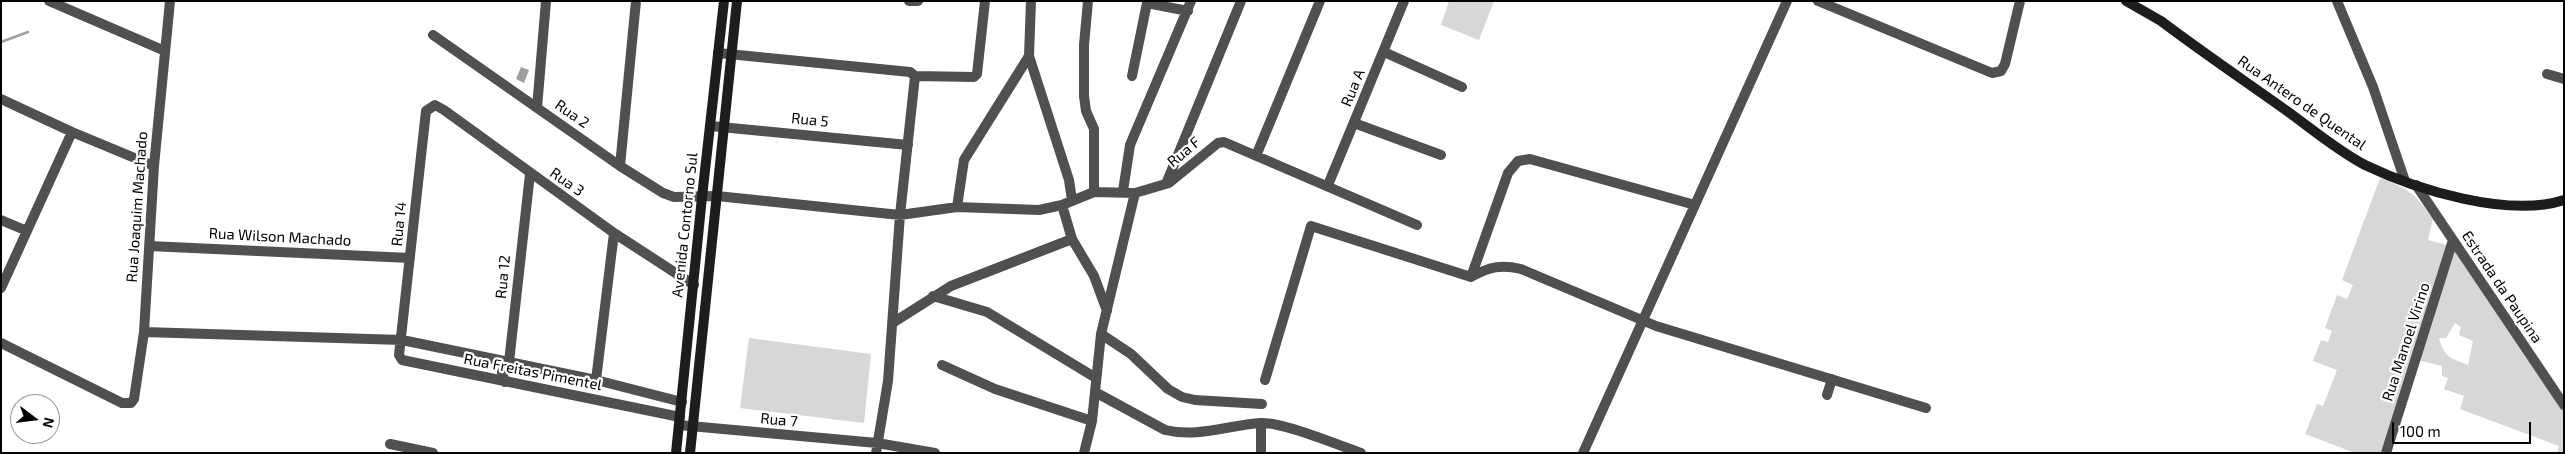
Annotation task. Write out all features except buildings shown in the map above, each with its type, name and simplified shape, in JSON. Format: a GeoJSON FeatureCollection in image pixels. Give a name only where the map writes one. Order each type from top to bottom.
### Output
{"type":"FeatureCollection","features":[{"type":"Feature","properties":{"kind":"street"},"geometry":{"type":"LineString","coordinates":[[49,1],[165,51]]}},
{"type":"Feature","properties":{"kind":"street","name":"Rua Joaquim Machado"},"geometry":{"type":"LineString","coordinates":[[1,343],[122,403],[131,404],[137,393],[144,332],[154,166],[170,1]]}},
{"type":"Feature","properties":{"kind":"street"},"geometry":{"type":"LineString","coordinates":[[537,108],[546,1]]}},
{"type":"Feature","properties":{"kind":"street"},"geometry":{"type":"LineString","coordinates":[[620,166],[636,1]]}},
{"type":"Feature","properties":{"kind":"street","name":"Avenida Contorno Sul"},"geometry":{"type":"LineString","coordinates":[[676,453],[724,1]]}},
{"type":"Feature","properties":{"kind":"street","name":"Avenida Contorno Sul"},"geometry":{"type":"LineString","coordinates":[[690,453],[737,1]]}},
{"type":"Feature","properties":{"kind":"street"},"geometry":{"type":"LineString","coordinates":[[909,1],[917,2]]}},
{"type":"Feature","properties":{"kind":"street"},"geometry":{"type":"LineString","coordinates":[[718,53],[913,73],[915,76],[974,77],[977,74],[985,1]]}},
{"type":"Feature","properties":{"kind":"street"},"geometry":{"type":"LineString","coordinates":[[1031,1],[1029,56],[1069,180],[1072,200]]}},
{"type":"Feature","properties":{"kind":"street"},"geometry":{"type":"LineString","coordinates":[[1088,1],[1084,45],[1084,96],[1086,111],[1094,129],[1094,192]]}},
{"type":"Feature","properties":{"kind":"street"},"geometry":{"type":"LineString","coordinates":[[1166,184],[1241,1]]}},
{"type":"Feature","properties":{"kind":"street"},"geometry":{"type":"LineString","coordinates":[[1256,156],[1320,1]]}},
{"type":"Feature","properties":{"kind":"street","name":"Rua A"},"geometry":{"type":"LineString","coordinates":[[1328,185],[1404,1]]}},
{"type":"Feature","properties":{"kind":"street"},"geometry":{"type":"LineString","coordinates":[[1583,453],[1787,1]]}},
{"type":"Feature","properties":{"kind":"street"},"geometry":{"type":"LineString","coordinates":[[1818,1],[1992,74],[2000,71],[2004,64],[2020,1]]}},
{"type":"Feature","properties":{"kind":"street","name":"Rua Antero de Quental"},"geometry":{"type":"LineString","coordinates":[[2126,1],[2161,21],[2346,154],[2365,165],[2416,185],[2466,198],[2507,205],[2539,205],[2564,200]]}},
{"type":"Feature","properties":{"kind":"street"},"geometry":{"type":"LineString","coordinates":[[2337,1],[2373,87],[2406,181]]}},
{"type":"Feature","properties":{"kind":"street"},"geometry":{"type":"LineString","coordinates":[[1123,191],[1130,145],[1168,53],[1190,6],[1147,3],[1132,76]]}},
{"type":"Feature","properties":{"kind":"street","name":"Rua 2"},"geometry":{"type":"LineString","coordinates":[[433,35],[663,194],[674,197],[717,196],[900,215]]}},
{"type":"Feature","properties":{"kind":"street"},"geometry":{"type":"LineString","coordinates":[[1384,52],[1462,87]]}},
{"type":"Feature","properties":{"kind":"street"},"geometry":{"type":"LineString","coordinates":[[957,207],[964,160],[1029,56]]}},
{"type":"Feature","properties":{"kind":"street"},"geometry":{"type":"LineString","coordinates":[[2547,74],[2564,79]]}},
{"type":"Feature","properties":{"kind":"street"},"geometry":{"type":"LineString","coordinates":[[876,448],[888,381],[894,322],[900,215],[915,76]]}},
{"type":"Feature","properties":{"kind":"street"},"geometry":{"type":"LineString","coordinates":[[1,99],[72,132],[154,166]]}},
{"type":"Feature","properties":{"kind":"street","name":"Rua 3"},"geometry":{"type":"LineString","coordinates":[[426,111],[435,105],[444,110],[614,234],[694,285]]}},
{"type":"Feature","properties":{"kind":"street","name":"Rua 14"},"geometry":{"type":"LineString","coordinates":[[402,340],[426,111]]}},
{"type":"Feature","properties":{"kind":"street"},"geometry":{"type":"LineString","coordinates":[[1354,123],[1441,155]]}},
{"type":"Feature","properties":{"kind":"street","name":"Rua 5"},"geometry":{"type":"LineString","coordinates":[[710,126],[908,144]]}},
{"type":"Feature","properties":{"kind":"street"},"geometry":{"type":"LineString","coordinates":[[1,288],[72,132]]}},
{"type":"Feature","properties":{"kind":"street","name":"Rua F"},"geometry":{"type":"LineString","coordinates":[[900,215],[957,207],[1039,210],[1062,205],[1094,192],[1123,191],[1135,193],[1166,184],[1180,175],[1218,143],[1228,143],[1417,225]]}},
{"type":"Feature","properties":{"kind":"street"},"geometry":{"type":"LineString","coordinates":[[1471,277],[1508,173],[1518,161],[1530,159],[1695,205]]}},
{"type":"Feature","properties":{"kind":"street","name":"Rua 12"},"geometry":{"type":"LineString","coordinates":[[505,382],[502,372],[509,362],[530,174]]}},
{"type":"Feature","properties":{"kind":"street","name":"Estrada da Paupina"},"geometry":{"type":"LineString","coordinates":[[2416,185],[2564,405]]}},
{"type":"Feature","properties":{"kind":"street"},"geometry":{"type":"LineString","coordinates":[[1084,453],[1096,392],[1101,334],[1135,193]]}},
{"type":"Feature","properties":{"kind":"street"},"geometry":{"type":"LineString","coordinates":[[1062,205],[1072,239],[1094,276],[1107,311]]}},
{"type":"Feature","properties":{"kind":"street"},"geometry":{"type":"LineString","coordinates":[[1,220],[27,231]]}},
{"type":"Feature","properties":{"kind":"street"},"geometry":{"type":"LineString","coordinates":[[1265,380],[1311,226],[1471,277],[1496,266],[1512,267],[1656,326],[1926,408]]}},
{"type":"Feature","properties":{"kind":"street"},"geometry":{"type":"LineString","coordinates":[[596,380],[614,234]]}},
{"type":"Feature","properties":{"kind":"street"},"geometry":{"type":"LineString","coordinates":[[894,322],[933,296],[970,278],[1072,239]]}},
{"type":"Feature","properties":{"kind":"street","name":"Rua Manoel Virino"},"geometry":{"type":"LineString","coordinates":[[2386,453],[2453,240]]}},
{"type":"Feature","properties":{"kind":"street","name":"Rua Wilson Machado"},"geometry":{"type":"LineString","coordinates":[[149,246],[410,258]]}},
{"type":"Feature","properties":{"kind":"street"},"geometry":{"type":"LineString","coordinates":[[933,296],[987,312],[1096,378]]}},
{"type":"Feature","properties":{"kind":"street","name":"Rua Freitas Pimentel"},"geometry":{"type":"LineString","coordinates":[[144,332],[402,340],[596,380],[682,402]]}},
{"type":"Feature","properties":{"kind":"street"},"geometry":{"type":"LineString","coordinates":[[1101,334],[1131,354],[1156,380],[1174,394],[1195,400],[1262,404]]}},
{"type":"Feature","properties":{"kind":"street","name":"Rua Freitas Pimentel"},"geometry":{"type":"LineString","coordinates":[[402,340],[399,355],[405,362],[680,421]]}},
{"type":"Feature","properties":{"kind":"street"},"geometry":{"type":"LineString","coordinates":[[942,365],[995,389],[1092,420]]}},
{"type":"Feature","properties":{"kind":"street"},"geometry":{"type":"LineString","coordinates":[[1827,395],[1832,379]]}},
{"type":"Feature","properties":{"kind":"street"},"geometry":{"type":"LineString","coordinates":[[1096,392],[1165,430],[1177,433],[1204,432],[1261,423],[1302,433],[1361,453]]}},
{"type":"Feature","properties":{"kind":"street","name":"Rua 7"},"geometry":{"type":"LineString","coordinates":[[680,421],[692,428],[934,453]]}},
{"type":"Feature","properties":{"kind":"street"},"geometry":{"type":"LineString","coordinates":[[1261,423],[1261,453]]}},
{"type":"Feature","properties":{"kind":"street"},"geometry":{"type":"LineString","coordinates":[[390,444],[434,453]]}},
{"type":"Feature","properties":{"kind":"shaded area"},"geometry":{"type":"Polygon","coordinates":[[[1449,1],[1494,1],[1479,40],[1441,25],[1449,1]]]}},
{"type":"Feature","properties":{"kind":"shaded area"},"geometry":{"type":"Polygon","coordinates":[[[521,67],[529,70],[524,83],[516,79],[521,67]]]}},
{"type":"Feature","properties":{"kind":"shaded area"},"geometry":{"type":"Polygon","coordinates":[[[2380,178],[2398,185],[2411,193],[2433,219],[2428,240],[2450,246],[2384,453],[2355,453],[2305,434],[2317,404],[2323,406],[2337,370],[2313,361],[2321,340],[2328,342],[2332,331],[2325,328],[2337,295],[2347,299],[2353,285],[2342,280],[2380,178]]]}},
{"type":"Feature","properties":{"kind":"shaded area"},"geometry":{"type":"Polygon","coordinates":[[[2454,245],[2564,412],[2564,453],[2557,453],[2559,446],[2460,409],[2464,396],[2444,389],[2448,378],[2442,376],[2442,366],[2418,360],[2454,245]],[[2455,323],[2446,338],[2439,338],[2443,349],[2449,356],[2468,365],[2473,341],[2459,335],[2461,327],[2455,323]]]}},
{"type":"Feature","properties":{"kind":"shaded area"},"geometry":{"type":"Polygon","coordinates":[[[749,338],[871,354],[864,423],[740,408],[749,338]]]}},
{"type":"Feature","properties":{"kind":"waterway"},"geometry":{"type":"LineString","coordinates":[[1,42],[28,32]]}}]}
